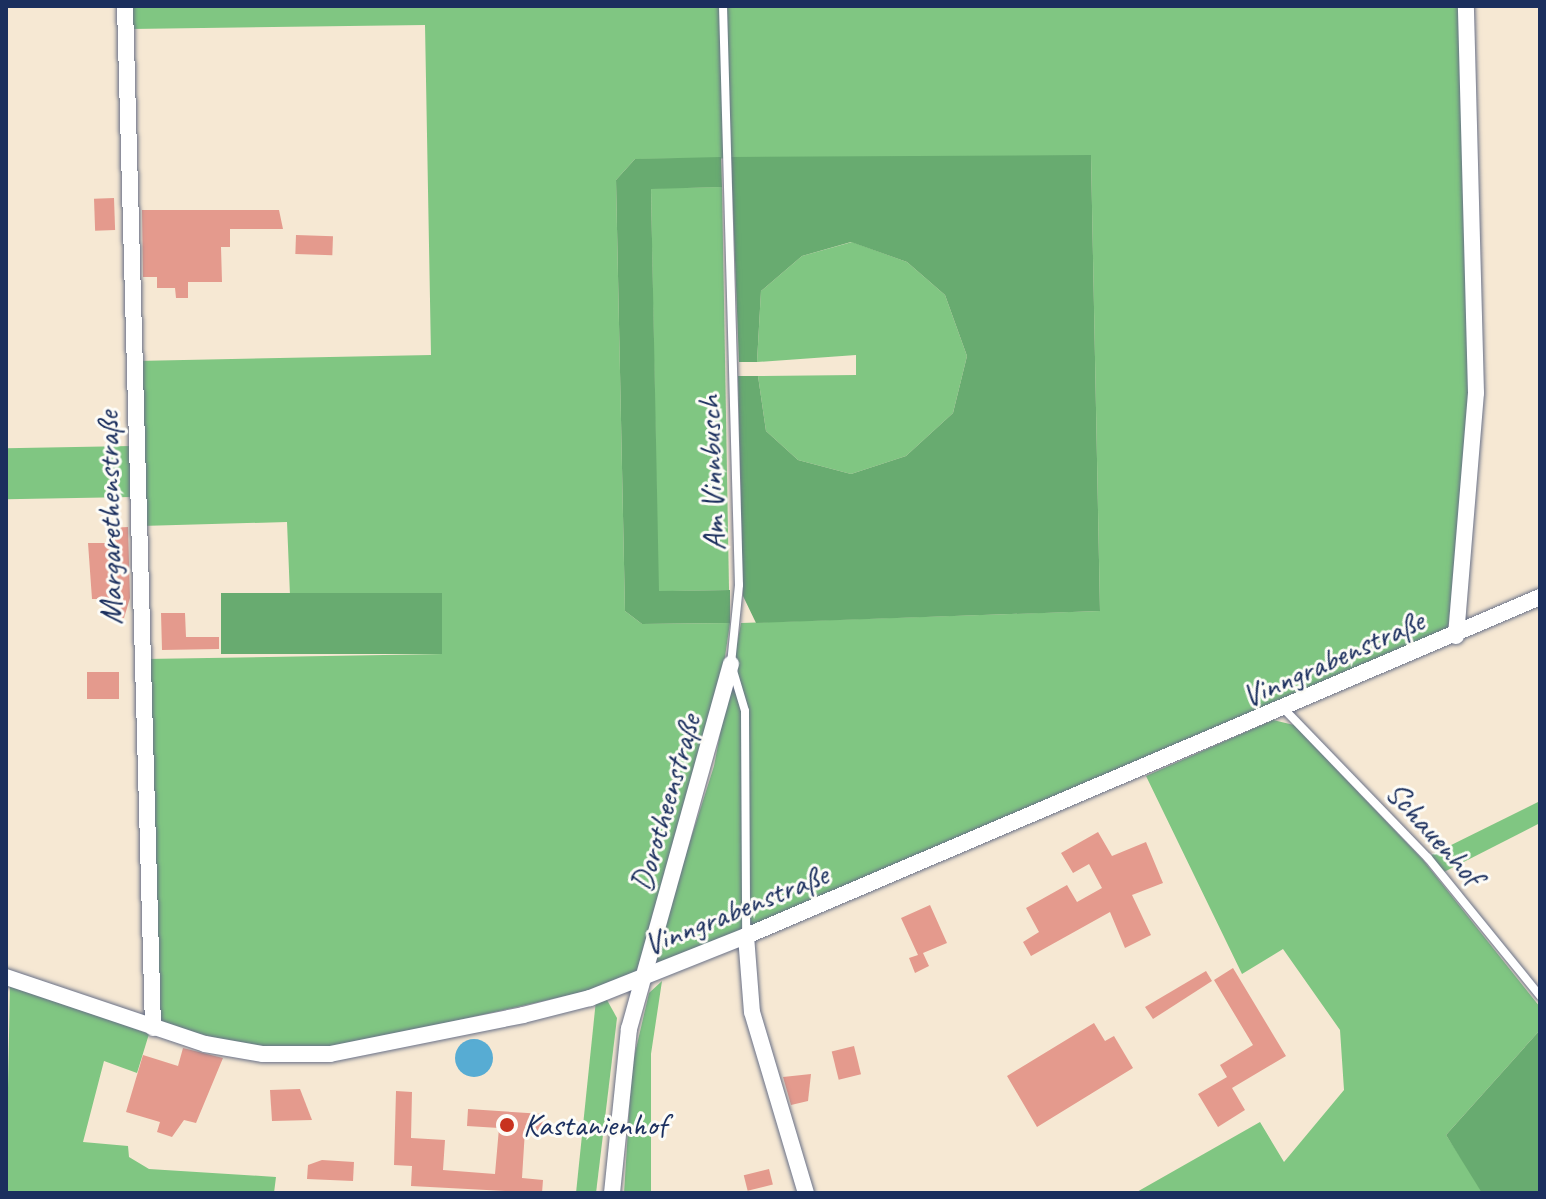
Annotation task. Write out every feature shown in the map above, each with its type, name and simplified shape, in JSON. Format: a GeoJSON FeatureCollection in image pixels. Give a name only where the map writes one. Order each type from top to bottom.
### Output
{"type":"FeatureCollection","features":[{"type":"Feature","properties":{"kind":"street","name":"Margarethenstraße"},"geometry":{"type":"LineString","coordinates":[[125,6],[153,1028]]}},
{"type":"Feature","properties":{"kind":"street","name":"Vinngrabenstraße"},"geometry":{"type":"LineString","coordinates":[[1456,636],[1476,393],[1466,6]]}},
{"type":"Feature","properties":{"kind":"street","name":"Vinngrabenstraße"},"geometry":{"type":"LineString","coordinates":[[6,977],[153,1028],[263,1054],[330,1054],[523,1015],[642,978],[746,936],[1286,711],[1540,597]]}},
{"type":"Feature","properties":{"kind":"street","name":"Dorotheenstraße"},"geometry":{"type":"LineString","coordinates":[[612,1193],[618,1081],[642,978],[731,664]]}},
{"type":"Feature","properties":{"kind":"street"},"geometry":{"type":"LineString","coordinates":[[746,936],[752,1012],[806,1193]]}},
{"type":"Feature","properties":{"kind":"lane","name":"Am Vinnbusch"},"geometry":{"type":"LineString","coordinates":[[723,6],[739,585],[731,664],[745,711],[746,936]]}},
{"type":"Feature","properties":{"kind":"lane","name":"Schauenhof"},"geometry":{"type":"LineString","coordinates":[[1286,711],[1428,858],[1540,996]]}},
{"type":"Feature","properties":{"kind":"green space"},"geometry":{"type":"Polygon","coordinates":[[[130,6],[1460,6],[1472,398],[1448,630],[656,967],[652,961],[714,766],[741,623],[1100,611],[1091,156],[635,159],[616,180],[625,611],[642,624],[730,623],[715,724],[636,973],[596,989],[331,1049],[263,1049],[165,1026],[157,1015],[145,659],[442,654],[442,593],[290,596],[287,522],[141,526],[136,361],[431,355],[425,25],[131,29],[130,6]]]}},
{"type":"Feature","properties":{"kind":"green space"},"geometry":{"type":"Polygon","coordinates":[[[1091,155],[1100,611],[756,623],[743,596],[738,376],[758,376],[766,431],[798,460],[851,474],[906,456],[953,413],[967,356],[945,295],[907,262],[851,242],[802,256],[761,291],[757,362],[739,362],[731,157],[1091,155]]]}},
{"type":"Feature","properties":{"kind":"green space"},"geometry":{"type":"Polygon","coordinates":[[[721,157],[722,187],[651,189],[659,591],[730,590],[730,623],[642,624],[625,611],[616,180],[635,159],[721,157]]]}},
{"type":"Feature","properties":{"kind":"green space"},"geometry":{"type":"Polygon","coordinates":[[[722,187],[729,590],[658,591],[651,188],[722,187]]]}},
{"type":"Feature","properties":{"kind":"green space"},"geometry":{"type":"Polygon","coordinates":[[[852,242],[907,262],[945,295],[967,356],[953,413],[906,456],[851,474],[798,460],[766,431],[758,376],[856,375],[856,355],[757,362],[761,291],[802,256],[852,242]]]}},
{"type":"Feature","properties":{"kind":"green space"},"geometry":{"type":"Polygon","coordinates":[[[131,446],[132,497],[7,499],[6,448],[131,446]]]}},
{"type":"Feature","properties":{"kind":"green space"},"geometry":{"type":"Polygon","coordinates":[[[221,593],[442,593],[442,654],[221,654],[221,593]]]}},
{"type":"Feature","properties":{"kind":"green space"},"geometry":{"type":"Polygon","coordinates":[[[1273,720],[1294,725],[1423,860],[1540,1007],[1540,1030],[1446,1135],[1484,1193],[1135,1193],[1260,1122],[1284,1162],[1344,1090],[1340,1030],[1283,949],[1242,974],[1146,776],[1273,720]]]}},
{"type":"Feature","properties":{"kind":"green space"},"geometry":{"type":"Polygon","coordinates":[[[1540,801],[1540,823],[1444,872],[1431,855],[1540,801]]]}},
{"type":"Feature","properties":{"kind":"green space"},"geometry":{"type":"Polygon","coordinates":[[[662,981],[651,1054],[651,1193],[624,1193],[632,1066],[649,993],[662,981]]]}},
{"type":"Feature","properties":{"kind":"green space"},"geometry":{"type":"Polygon","coordinates":[[[10,983],[149,1034],[137,1073],[104,1061],[83,1142],[128,1146],[129,1157],[149,1169],[276,1177],[274,1193],[6,1193],[10,983]]]}},
{"type":"Feature","properties":{"kind":"green space"},"geometry":{"type":"Polygon","coordinates":[[[596,1000],[607,1000],[617,1018],[596,1193],[576,1193],[596,1000]]]}},
{"type":"Feature","properties":{"kind":"green space"},"geometry":{"type":"Polygon","coordinates":[[[1540,1030],[1540,1193],[1482,1193],[1446,1135],[1540,1030]]]}},
{"type":"Feature","properties":{"kind":"water"},"geometry":{"type":"Polygon","coordinates":[[[474,1039],[488,1044],[493,1058],[488,1072],[474,1077],[460,1072],[455,1058],[460,1044],[474,1039]]]}},
{"type":"Feature","properties":{"kind":"building"},"geometry":{"type":"Polygon","coordinates":[[[114,198],[115,230],[95,231],[94,199],[114,198]]]}},
{"type":"Feature","properties":{"kind":"building"},"geometry":{"type":"Polygon","coordinates":[[[142,210],[279,210],[283,229],[230,229],[230,247],[221,247],[222,282],[188,282],[188,298],[176,298],[175,288],[157,288],[157,277],[143,277],[142,210]]]}},
{"type":"Feature","properties":{"kind":"building"},"geometry":{"type":"Polygon","coordinates":[[[296,235],[333,236],[332,255],[295,254],[296,235]]]}},
{"type":"Feature","properties":{"kind":"building"},"geometry":{"type":"Polygon","coordinates":[[[128,527],[130,598],[124,618],[105,618],[105,599],[92,599],[88,543],[109,543],[108,528],[128,527]]]}},
{"type":"Feature","properties":{"kind":"building"},"geometry":{"type":"Polygon","coordinates":[[[161,613],[185,613],[186,637],[219,637],[219,649],[162,650],[161,613]]]}},
{"type":"Feature","properties":{"kind":"building"},"geometry":{"type":"Polygon","coordinates":[[[87,672],[119,672],[119,699],[87,699],[87,672]]]}},
{"type":"Feature","properties":{"kind":"building"},"geometry":{"type":"Polygon","coordinates":[[[1098,832],[1112,856],[1146,842],[1163,883],[1132,895],[1151,935],[1125,948],[1110,912],[1031,956],[1023,942],[1039,932],[1026,908],[1067,885],[1077,902],[1102,888],[1089,864],[1073,873],[1061,853],[1098,832]]]}},
{"type":"Feature","properties":{"kind":"building"},"geometry":{"type":"Polygon","coordinates":[[[930,905],[947,943],[923,953],[929,966],[915,973],[909,958],[918,955],[901,918],[930,905]]]}},
{"type":"Feature","properties":{"kind":"building"},"geometry":{"type":"Polygon","coordinates":[[[1233,968],[1286,1056],[1232,1088],[1245,1110],[1218,1127],[1198,1094],[1227,1077],[1220,1065],[1253,1045],[1214,980],[1233,968]]]}},
{"type":"Feature","properties":{"kind":"building"},"geometry":{"type":"Polygon","coordinates":[[[1206,971],[1212,981],[1153,1019],[1145,1007],[1206,971]]]}},
{"type":"Feature","properties":{"kind":"building"},"geometry":{"type":"Polygon","coordinates":[[[1094,1023],[1105,1041],[1114,1036],[1133,1068],[1037,1127],[1007,1076],[1094,1023]]]}},
{"type":"Feature","properties":{"kind":"building"},"geometry":{"type":"Polygon","coordinates":[[[854,1046],[861,1074],[839,1080],[832,1052],[854,1046]]]}},
{"type":"Feature","properties":{"kind":"building"},"geometry":{"type":"Polygon","coordinates":[[[183,1048],[223,1058],[196,1123],[184,1120],[172,1137],[157,1132],[160,1122],[126,1112],[143,1055],[178,1066],[183,1048]]]}},
{"type":"Feature","properties":{"kind":"building"},"geometry":{"type":"Polygon","coordinates":[[[811,1074],[808,1101],[791,1105],[783,1077],[811,1074]]]}},
{"type":"Feature","properties":{"kind":"building"},"geometry":{"type":"Polygon","coordinates":[[[300,1089],[312,1120],[272,1121],[270,1090],[300,1089]]]}},
{"type":"Feature","properties":{"kind":"building"},"geometry":{"type":"Polygon","coordinates":[[[396,1091],[412,1092],[411,1138],[445,1140],[443,1170],[495,1174],[499,1128],[467,1126],[468,1109],[543,1114],[542,1131],[525,1130],[522,1178],[543,1180],[542,1193],[411,1186],[412,1166],[394,1165],[396,1091]]]}},
{"type":"Feature","properties":{"kind":"building"},"geometry":{"type":"Polygon","coordinates":[[[322,1160],[354,1162],[353,1181],[307,1179],[308,1165],[322,1160]]]}},
{"type":"Feature","properties":{"kind":"building"},"geometry":{"type":"Polygon","coordinates":[[[769,1169],[773,1185],[748,1191],[744,1175],[769,1169]]]}},
{"type":"Feature","properties":{"kind":"place","name":"Kastanienhof"},"geometry":{"type":"Point","coordinates":[507,1125]}}]}
